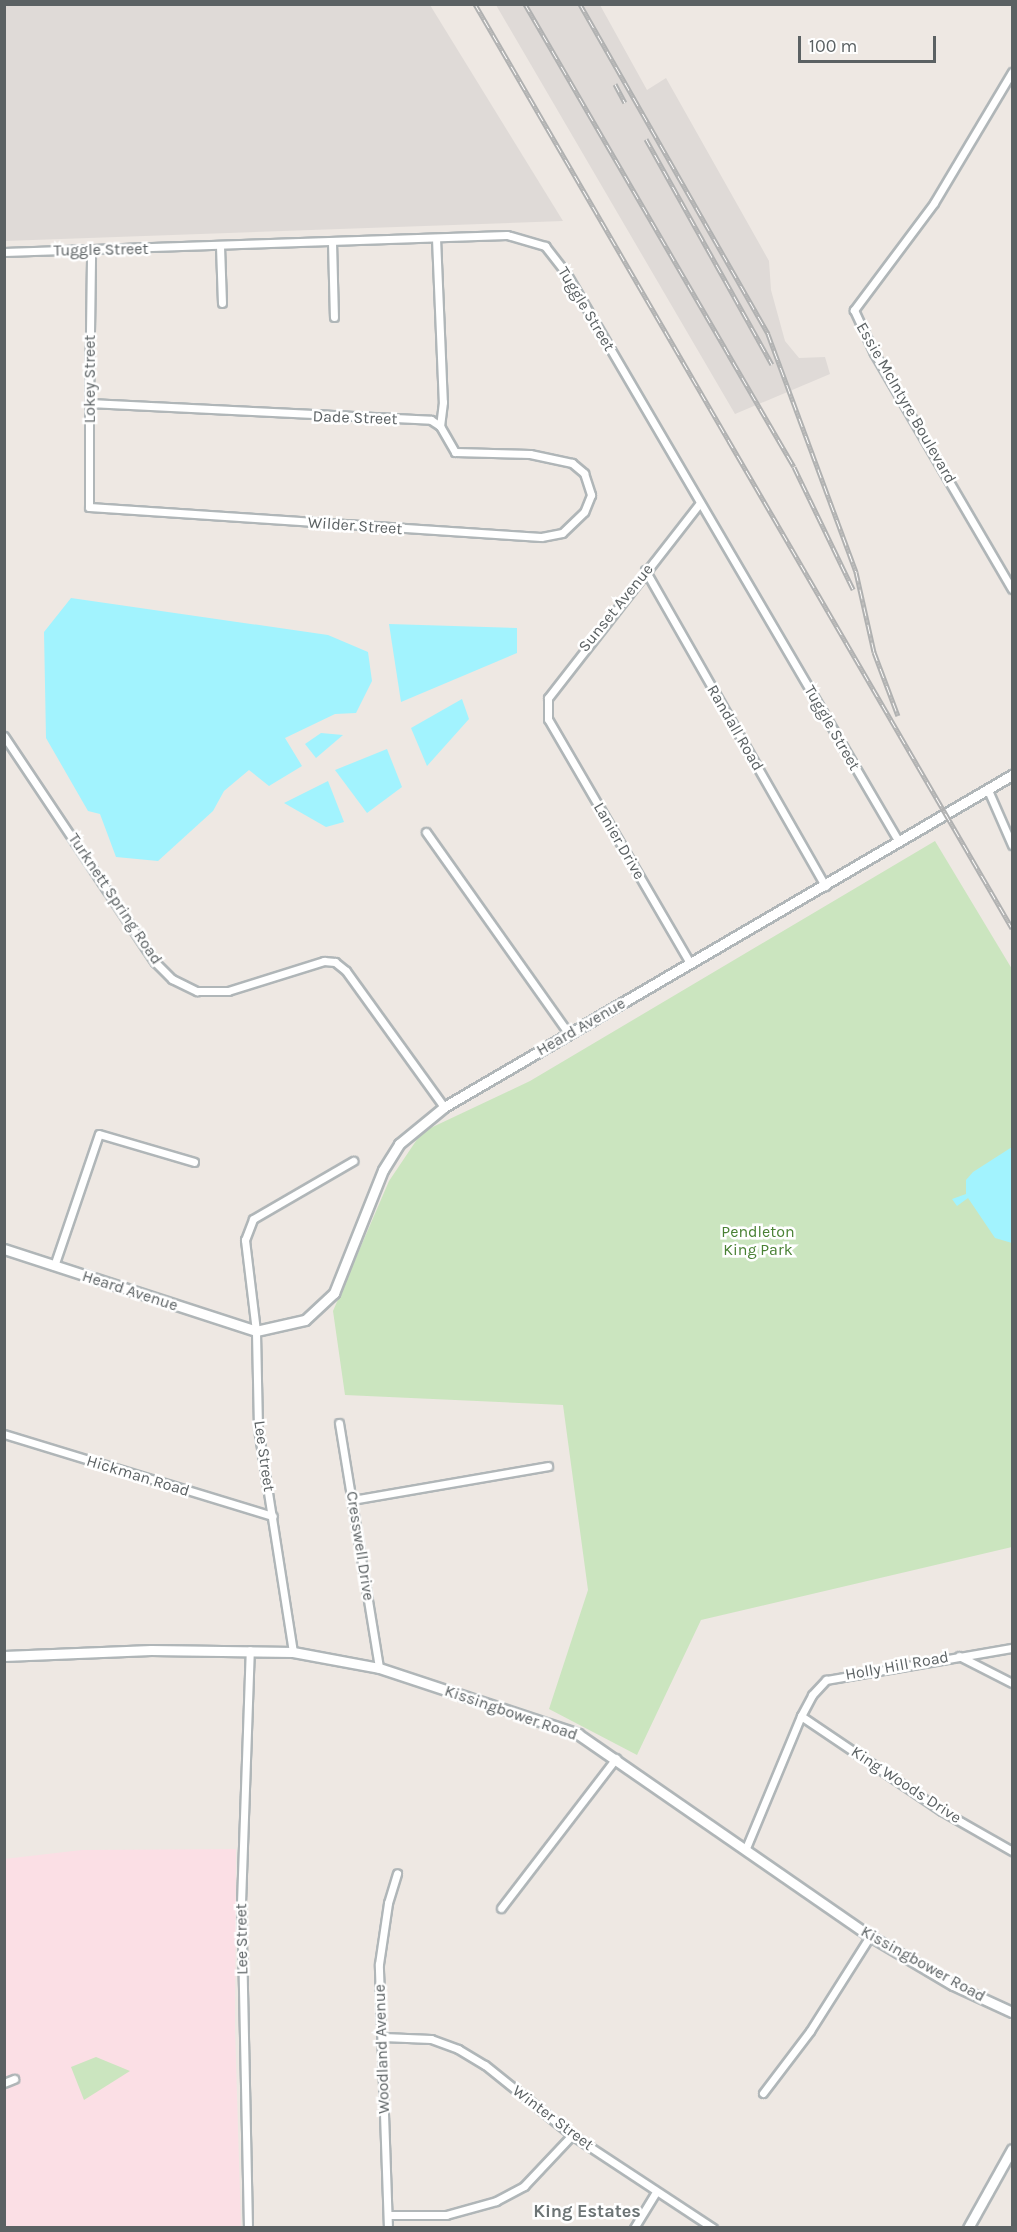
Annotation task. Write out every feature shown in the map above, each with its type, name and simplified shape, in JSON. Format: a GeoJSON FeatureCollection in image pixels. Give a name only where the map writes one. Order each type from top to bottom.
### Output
{"type":"FeatureCollection","features":[{"type":"Feature","properties":{"kind":"street","name":"Essie McIntyre Boulevard"},"geometry":{"type":"LineString","coordinates":[[1012,72],[934,203],[854,310],[874,353],[1012,589]]}},
{"type":"Feature","properties":{"kind":"street","name":"Tuggle Street"},"geometry":{"type":"LineString","coordinates":[[4,252],[91,251],[510,235],[538,242],[552,253],[899,842]]}},
{"type":"Feature","properties":{"kind":"street"},"geometry":{"type":"LineString","coordinates":[[436,238],[443,402],[440,426]]}},
{"type":"Feature","properties":{"kind":"street"},"geometry":{"type":"LineString","coordinates":[[332,242],[334,318]]}},
{"type":"Feature","properties":{"kind":"street"},"geometry":{"type":"LineString","coordinates":[[220,246],[222,303]]}},
{"type":"Feature","properties":{"kind":"street","name":"Lokey Street"},"geometry":{"type":"LineString","coordinates":[[89,507],[91,251]]}},
{"type":"Feature","properties":{"kind":"street","name":"Dade Street"},"geometry":{"type":"LineString","coordinates":[[89,403],[337,418],[422,419],[440,426]]}},
{"type":"Feature","properties":{"kind":"street","name":"Wilder Street"},"geometry":{"type":"LineString","coordinates":[[89,507],[541,537],[562,533],[584,512],[590,486],[579,467],[563,459],[530,454],[455,452],[440,426]]}},
{"type":"Feature","properties":{"kind":"street","name":"Sunset Avenue"},"geometry":{"type":"LineString","coordinates":[[548,719],[548,698],[560,678],[700,503]]}},
{"type":"Feature","properties":{"kind":"street","name":"Randall Road"},"geometry":{"type":"LineString","coordinates":[[645,570],[825,886]]}},
{"type":"Feature","properties":{"kind":"street","name":"Lanier Drive"},"geometry":{"type":"LineString","coordinates":[[548,719],[690,963]]}},
{"type":"Feature","properties":{"kind":"street","name":"Turknett Spring Road"},"geometry":{"type":"LineString","coordinates":[[4,736],[146,949],[172,979],[197,991],[228,991],[324,960],[335,962],[346,971],[444,1107]]}},
{"type":"Feature","properties":{"kind":"street","name":"Heard Avenue"},"geometry":{"type":"LineString","coordinates":[[4,1249],[256,1331],[305,1320],[334,1293],[388,1161],[399,1144],[444,1107],[1012,776]]}},
{"type":"Feature","properties":{"kind":"street"},"geometry":{"type":"LineString","coordinates":[[988,790],[1012,845]]}},
{"type":"Feature","properties":{"kind":"street"},"geometry":{"type":"LineString","coordinates":[[426,832],[569,1034]]}},
{"type":"Feature","properties":{"kind":"street"},"geometry":{"type":"LineString","coordinates":[[54,1266],[99,1134],[194,1162]]}},
{"type":"Feature","properties":{"kind":"street"},"geometry":{"type":"LineString","coordinates":[[256,1331],[246,1229],[253,1219],[353,1161]]}},
{"type":"Feature","properties":{"kind":"street","name":"Lee Street"},"geometry":{"type":"LineString","coordinates":[[256,1331],[258,1428],[292,1652]]}},
{"type":"Feature","properties":{"kind":"street","name":"Cresswell Drive"},"geometry":{"type":"LineString","coordinates":[[339,1423],[379,1668]]}},
{"type":"Feature","properties":{"kind":"street","name":"Hickman Road"},"geometry":{"type":"LineString","coordinates":[[4,1434],[273,1516]]}},
{"type":"Feature","properties":{"kind":"street"},"geometry":{"type":"LineString","coordinates":[[352,1500],[548,1466]]}},
{"type":"Feature","properties":{"kind":"street","name":"Holly Hill Road"},"geometry":{"type":"LineString","coordinates":[[746,1848],[801,1716],[812,1695],[826,1680],[1012,1648]]}},
{"type":"Feature","properties":{"kind":"street","name":"Lee Street"},"geometry":{"type":"LineString","coordinates":[[248,2228],[241,1903],[249,1650]]}},
{"type":"Feature","properties":{"kind":"street","name":"Kissingbower Road"},"geometry":{"type":"LineString","coordinates":[[4,1656],[249,1650],[292,1652],[379,1668],[578,1734],[616,1758],[870,1936],[953,1985],[1012,2012]]}},
{"type":"Feature","properties":{"kind":"street"},"geometry":{"type":"LineString","coordinates":[[959,1656],[1012,1683]]}},
{"type":"Feature","properties":{"kind":"street","name":"King Woods Drive"},"geometry":{"type":"LineString","coordinates":[[801,1716],[942,1811],[1012,1851]]}},
{"type":"Feature","properties":{"kind":"street"},"geometry":{"type":"LineString","coordinates":[[501,1908],[616,1758]]}},
{"type":"Feature","properties":{"kind":"street","name":"Woodland Avenue"},"geometry":{"type":"LineString","coordinates":[[388,2228],[379,1964],[388,1903],[398,1873]]}},
{"type":"Feature","properties":{"kind":"street"},"geometry":{"type":"LineString","coordinates":[[763,2093],[810,2031],[870,1936]]}},
{"type":"Feature","properties":{"kind":"street","name":"Winter Street"},"geometry":{"type":"LineString","coordinates":[[383,2037],[431,2040],[458,2049],[485,2065],[572,2135],[713,2228]]}},
{"type":"Feature","properties":{"kind":"street"},"geometry":{"type":"LineString","coordinates":[[4,2083],[14,2079]]}},
{"type":"Feature","properties":{"kind":"street"},"geometry":{"type":"LineString","coordinates":[[388,2215],[446,2215],[496,2200],[524,2186],[572,2135]]}},
{"type":"Feature","properties":{"kind":"street"},"geometry":{"type":"LineString","coordinates":[[968,2228],[1009,2162],[1012,2149]]}},
{"type":"Feature","properties":{"kind":"street"},"geometry":{"type":"LineString","coordinates":[[634,2228],[656,2192]]}},
{"type":"Feature","properties":{"kind":"shaded area"},"geometry":{"type":"Polygon","coordinates":[[[4,5],[430,5],[563,221],[5,241],[4,5]]]}},
{"type":"Feature","properties":{"kind":"shaded area"},"geometry":{"type":"Polygon","coordinates":[[[496,5],[600,5],[647,90],[666,78],[769,261],[771,290],[785,341],[799,358],[825,357],[830,374],[735,414],[496,5]]]}},
{"type":"Feature","properties":{"kind":"shaded area"},"geometry":{"type":"Polygon","coordinates":[[[236,1849],[235,2028],[241,2227],[5,2227],[4,1859],[82,1850],[236,1849]]]}},
{"type":"Feature","properties":{"kind":"green space","name":"Pendleton King Park"},"geometry":{"type":"Polygon","coordinates":[[[935,841],[1012,969],[1012,1547],[701,1620],[637,1755],[549,1709],[588,1590],[563,1405],[345,1395],[333,1311],[389,1181],[422,1132],[530,1081],[935,841]]]}},
{"type":"Feature","properties":{"kind":"green space"},"geometry":{"type":"Polygon","coordinates":[[[96,2057],[130,2071],[84,2100],[71,2067],[96,2057]]]}},
{"type":"Feature","properties":{"kind":"water"},"geometry":{"type":"Polygon","coordinates":[[[71,598],[328,635],[368,652],[372,681],[356,713],[335,714],[285,738],[302,766],[269,786],[249,770],[224,791],[213,811],[158,861],[116,857],[100,814],[88,811],[46,738],[44,632],[71,598]]]}},
{"type":"Feature","properties":{"kind":"water"},"geometry":{"type":"Polygon","coordinates":[[[389,624],[517,628],[517,653],[401,702],[389,624]]]}},
{"type":"Feature","properties":{"kind":"water"},"geometry":{"type":"Polygon","coordinates":[[[462,699],[469,719],[427,766],[411,728],[462,699]]]}},
{"type":"Feature","properties":{"kind":"water"},"geometry":{"type":"Polygon","coordinates":[[[321,733],[343,735],[316,758],[305,744],[321,733]]]}},
{"type":"Feature","properties":{"kind":"water"},"geometry":{"type":"Polygon","coordinates":[[[387,749],[402,787],[367,813],[335,770],[387,749]]]}},
{"type":"Feature","properties":{"kind":"water"},"geometry":{"type":"Polygon","coordinates":[[[328,781],[344,822],[326,827],[284,803],[328,781]]]}},
{"type":"Feature","properties":{"kind":"water"},"geometry":{"type":"Polygon","coordinates":[[[1012,1147],[1012,1243],[995,1238],[968,1198],[957,1206],[952,1199],[966,1194],[966,1180],[973,1172],[1012,1147]]]}},
{"type":"Feature","properties":{"kind":"railway"},"geometry":{"type":"LineString","coordinates":[[475,4],[1012,928]]}},
{"type":"Feature","properties":{"kind":"railway"},"geometry":{"type":"LineString","coordinates":[[525,4],[794,467],[853,589]]}},
{"type":"Feature","properties":{"kind":"railway"},"geometry":{"type":"LineString","coordinates":[[580,4],[768,334],[856,572],[874,652],[898,716]]}},
{"type":"Feature","properties":{"kind":"railway"},"geometry":{"type":"LineString","coordinates":[[615,84],[625,103]]}},
{"type":"Feature","properties":{"kind":"railway"},"geometry":{"type":"LineString","coordinates":[[646,139],[772,364]]}},
{"type":"Feature","properties":{"kind":"district","name":"King Estates"},"geometry":{"type":"Point","coordinates":[587,2211]}}]}
